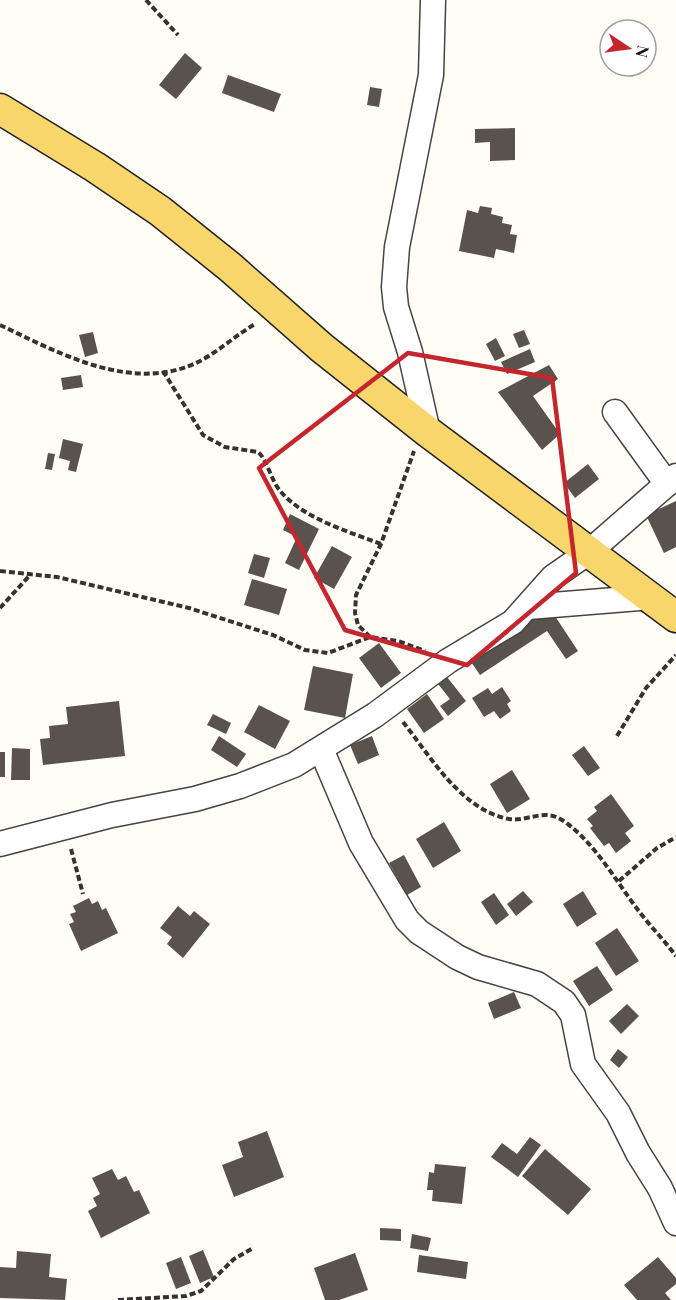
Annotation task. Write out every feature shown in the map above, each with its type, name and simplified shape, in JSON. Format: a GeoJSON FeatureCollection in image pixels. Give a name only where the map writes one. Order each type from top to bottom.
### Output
{"type":"FeatureCollection","features":[{"type":"Feature","properties":{"kind":"main road"},"geometry":{"type":"LineString","coordinates":[[0,109],[95,167],[160,212],[426,430],[676,617]]}},
{"type":"Feature","properties":{"kind":"street"},"geometry":{"type":"LineString","coordinates":[[426,430],[410,352],[396,307],[394,286],[397,247],[431,75],[433,0]]}},
{"type":"Feature","properties":{"kind":"street"},"geometry":{"type":"LineString","coordinates":[[0,844],[240,786],[283,770],[390,705],[448,661],[501,630],[528,607],[553,576],[589,552],[672,479],[615,412]]}},
{"type":"Feature","properties":{"kind":"street"},"geometry":{"type":"LineString","coordinates":[[528,607],[652,597]]}},
{"type":"Feature","properties":{"kind":"street"},"geometry":{"type":"LineString","coordinates":[[321,749],[361,843],[407,920],[419,932],[457,957],[478,967],[537,984],[564,1002],[573,1015],[583,1065],[618,1113],[638,1153],[660,1188],[676,1223]]}},
{"type":"Feature","properties":{"kind":"path"},"geometry":{"type":"LineString","coordinates":[[146,0],[178,35]]}},
{"type":"Feature","properties":{"kind":"path"},"geometry":{"type":"LineString","coordinates":[[0,325],[88,364],[123,372],[163,371],[198,362],[243,330],[280,310]]}},
{"type":"Feature","properties":{"kind":"path"},"geometry":{"type":"LineString","coordinates":[[163,371],[203,435],[225,447],[258,452],[275,485],[286,498],[335,526],[381,544]]}},
{"type":"Feature","properties":{"kind":"path"},"geometry":{"type":"LineString","coordinates":[[370,637],[358,625],[355,613],[356,596],[381,544],[426,430]]}},
{"type":"Feature","properties":{"kind":"path"},"geometry":{"type":"LineString","coordinates":[[0,571],[57,577],[189,608],[273,635],[305,650],[328,653],[370,637],[398,641],[448,661]]}},
{"type":"Feature","properties":{"kind":"path"},"geometry":{"type":"LineString","coordinates":[[0,608],[31,574]]}},
{"type":"Feature","properties":{"kind":"path"},"geometry":{"type":"LineString","coordinates":[[617,736],[646,688],[676,655]]}},
{"type":"Feature","properties":{"kind":"path"},"geometry":{"type":"LineString","coordinates":[[390,705],[453,785],[471,800],[509,819],[538,814],[559,818],[571,826],[619,881],[639,911],[676,956]]}},
{"type":"Feature","properties":{"kind":"path"},"geometry":{"type":"LineString","coordinates":[[65,828],[83,894]]}},
{"type":"Feature","properties":{"kind":"path"},"geometry":{"type":"LineString","coordinates":[[619,881],[657,848],[676,837]]}},
{"type":"Feature","properties":{"kind":"path"},"geometry":{"type":"LineString","coordinates":[[118,1300],[181,1298],[205,1289],[229,1264],[253,1248]]}},
{"type":"Feature","properties":{"kind":"highlighted area"},"geometry":{"type":"Polygon","coordinates":[[[408,353],[552,378],[576,573],[467,665],[345,630],[259,468],[408,353]]]}},
{"type":"Feature","properties":{"kind":"building"},"geometry":{"type":"Polygon","coordinates":[[[185,53],[202,68],[176,99],[159,85],[185,53]]]}},
{"type":"Feature","properties":{"kind":"building"},"geometry":{"type":"Polygon","coordinates":[[[228,75],[281,94],[274,112],[222,93],[228,75]]]}},
{"type":"Feature","properties":{"kind":"building"},"geometry":{"type":"Polygon","coordinates":[[[370,87],[382,89],[379,107],[367,105],[370,87]]]}},
{"type":"Feature","properties":{"kind":"building"},"geometry":{"type":"Polygon","coordinates":[[[515,128],[515,160],[490,161],[490,142],[475,143],[475,129],[515,128]]]}},
{"type":"Feature","properties":{"kind":"building"},"geometry":{"type":"Polygon","coordinates":[[[480,206],[492,208],[491,214],[503,217],[502,223],[512,225],[510,234],[517,235],[514,253],[496,249],[494,258],[459,251],[467,210],[478,213],[480,206]]]}},
{"type":"Feature","properties":{"kind":"building"},"geometry":{"type":"Polygon","coordinates":[[[524,330],[530,344],[519,348],[513,334],[524,330]]]}},
{"type":"Feature","properties":{"kind":"building"},"geometry":{"type":"Polygon","coordinates":[[[93,332],[98,353],[85,357],[79,335],[93,332]]]}},
{"type":"Feature","properties":{"kind":"building"},"geometry":{"type":"Polygon","coordinates":[[[496,338],[505,356],[495,361],[486,344],[496,338]]]}},
{"type":"Feature","properties":{"kind":"building"},"geometry":{"type":"Polygon","coordinates":[[[530,349],[535,362],[507,374],[501,362],[530,349]]]}},
{"type":"Feature","properties":{"kind":"building"},"geometry":{"type":"Polygon","coordinates":[[[549,365],[558,379],[533,396],[560,434],[542,450],[498,392],[549,365]]]}},
{"type":"Feature","properties":{"kind":"building"},"geometry":{"type":"Polygon","coordinates":[[[81,375],[83,387],[63,390],[61,378],[81,375]]]}},
{"type":"Feature","properties":{"kind":"building"},"geometry":{"type":"Polygon","coordinates":[[[63,439],[83,444],[76,472],[68,470],[70,461],[59,458],[63,439]]]}},
{"type":"Feature","properties":{"kind":"building"},"geometry":{"type":"Polygon","coordinates":[[[48,453],[55,454],[52,470],[45,469],[48,453]]]}},
{"type":"Feature","properties":{"kind":"building"},"geometry":{"type":"Polygon","coordinates":[[[588,464],[599,479],[575,498],[564,483],[588,464]]]}},
{"type":"Feature","properties":{"kind":"building"},"geometry":{"type":"Polygon","coordinates":[[[676,501],[676,547],[664,553],[646,515],[676,501]]]}},
{"type":"Feature","properties":{"kind":"building"},"geometry":{"type":"Polygon","coordinates":[[[290,514],[319,529],[299,570],[285,563],[297,537],[283,530],[290,514]]]}},
{"type":"Feature","properties":{"kind":"building"},"geometry":{"type":"Polygon","coordinates":[[[332,546],[352,557],[334,589],[314,578],[332,546]]]}},
{"type":"Feature","properties":{"kind":"building"},"geometry":{"type":"Polygon","coordinates":[[[254,554],[270,558],[264,578],[248,573],[254,554]]]}},
{"type":"Feature","properties":{"kind":"building"},"geometry":{"type":"Polygon","coordinates":[[[252,579],[287,589],[279,615],[244,605],[252,579]]]}},
{"type":"Feature","properties":{"kind":"building"},"geometry":{"type":"Polygon","coordinates":[[[549,607],[578,651],[566,659],[547,631],[480,675],[469,659],[549,607]]]}},
{"type":"Feature","properties":{"kind":"building"},"geometry":{"type":"Polygon","coordinates":[[[379,643],[401,673],[381,688],[359,658],[379,643]]]}},
{"type":"Feature","properties":{"kind":"building"},"geometry":{"type":"Polygon","coordinates":[[[313,666],[353,674],[345,718],[304,710],[313,666]]]}},
{"type":"Feature","properties":{"kind":"building"},"geometry":{"type":"Polygon","coordinates":[[[443,672],[466,701],[448,716],[440,706],[450,699],[434,679],[443,672]]]}},
{"type":"Feature","properties":{"kind":"building"},"geometry":{"type":"Polygon","coordinates":[[[502,687],[511,701],[507,704],[511,711],[500,719],[494,711],[484,717],[472,698],[488,688],[492,694],[502,687]]]}},
{"type":"Feature","properties":{"kind":"building"},"geometry":{"type":"Polygon","coordinates":[[[427,694],[444,719],[424,733],[407,709],[427,694]]]}},
{"type":"Feature","properties":{"kind":"building"},"geometry":{"type":"Polygon","coordinates":[[[119,701],[125,756],[43,765],[40,739],[50,738],[49,726],[68,724],[66,707],[119,701]]]}},
{"type":"Feature","properties":{"kind":"building"},"geometry":{"type":"Polygon","coordinates":[[[259,705],[290,721],[275,749],[244,732],[259,705]]]}},
{"type":"Feature","properties":{"kind":"building"},"geometry":{"type":"Polygon","coordinates":[[[213,714],[231,723],[226,734],[207,725],[213,714]]]}},
{"type":"Feature","properties":{"kind":"building"},"geometry":{"type":"Polygon","coordinates":[[[219,736],[246,754],[237,767],[211,750],[219,736]]]}},
{"type":"Feature","properties":{"kind":"building"},"geometry":{"type":"Polygon","coordinates":[[[372,736],[379,755],[358,764],[350,745],[372,736]]]}},
{"type":"Feature","properties":{"kind":"building"},"geometry":{"type":"Polygon","coordinates":[[[584,746],[600,768],[588,776],[572,755],[584,746]]]}},
{"type":"Feature","properties":{"kind":"building"},"geometry":{"type":"Polygon","coordinates":[[[12,748],[30,749],[30,780],[11,780],[12,748]]]}},
{"type":"Feature","properties":{"kind":"building"},"geometry":{"type":"Polygon","coordinates":[[[0,752],[5,752],[5,777],[0,777],[0,752]]]}},
{"type":"Feature","properties":{"kind":"building"},"geometry":{"type":"Polygon","coordinates":[[[512,770],[530,799],[507,813],[490,784],[512,770]]]}},
{"type":"Feature","properties":{"kind":"building"},"geometry":{"type":"Polygon","coordinates":[[[611,794],[634,826],[625,833],[631,841],[616,853],[609,843],[604,846],[590,828],[593,826],[587,819],[597,811],[594,807],[611,794]]]}},
{"type":"Feature","properties":{"kind":"building"},"geometry":{"type":"Polygon","coordinates":[[[444,822],[461,851],[433,868],[416,839],[444,822]]]}},
{"type":"Feature","properties":{"kind":"building"},"geometry":{"type":"Polygon","coordinates":[[[404,855],[421,887],[407,895],[389,863],[404,855]]]}},
{"type":"Feature","properties":{"kind":"building"},"geometry":{"type":"Polygon","coordinates":[[[523,891],[533,902],[516,916],[507,904],[523,891]]]}},
{"type":"Feature","properties":{"kind":"building"},"geometry":{"type":"Polygon","coordinates":[[[583,891],[597,914],[577,927],[563,904],[583,891]]]}},
{"type":"Feature","properties":{"kind":"building"},"geometry":{"type":"Polygon","coordinates":[[[494,893],[509,915],[496,925],[481,902],[494,893]]]}},
{"type":"Feature","properties":{"kind":"building"},"geometry":{"type":"Polygon","coordinates":[[[89,898],[92,904],[98,901],[102,910],[106,908],[118,933],[81,951],[69,924],[74,922],[70,914],[76,912],[73,906],[89,898]]]}},
{"type":"Feature","properties":{"kind":"building"},"geometry":{"type":"Polygon","coordinates":[[[178,906],[190,916],[194,911],[210,924],[183,958],[167,944],[172,937],[160,928],[178,906]]]}},
{"type":"Feature","properties":{"kind":"building"},"geometry":{"type":"Polygon","coordinates":[[[617,928],[639,961],[616,976],[595,943],[617,928]]]}},
{"type":"Feature","properties":{"kind":"building"},"geometry":{"type":"Polygon","coordinates":[[[597,966],[613,990],[589,1006],[573,981],[597,966]]]}},
{"type":"Feature","properties":{"kind":"building"},"geometry":{"type":"Polygon","coordinates":[[[514,992],[521,1008],[494,1019],[488,1003],[514,992]]]}},
{"type":"Feature","properties":{"kind":"building"},"geometry":{"type":"Polygon","coordinates":[[[627,1004],[639,1016],[621,1034],[609,1021],[627,1004]]]}},
{"type":"Feature","properties":{"kind":"building"},"geometry":{"type":"Polygon","coordinates":[[[618,1049],[628,1057],[619,1068],[610,1060],[618,1049]]]}},
{"type":"Feature","properties":{"kind":"building"},"geometry":{"type":"Polygon","coordinates":[[[267,1131],[284,1177],[234,1197],[222,1165],[243,1157],[238,1142],[267,1131]]]}},
{"type":"Feature","properties":{"kind":"building"},"geometry":{"type":"Polygon","coordinates":[[[530,1137],[541,1145],[518,1177],[491,1157],[502,1143],[517,1154],[530,1137]]]}},
{"type":"Feature","properties":{"kind":"building"},"geometry":{"type":"Polygon","coordinates":[[[545,1149],[591,1189],[568,1215],[522,1176],[545,1149]]]}},
{"type":"Feature","properties":{"kind":"building"},"geometry":{"type":"Polygon","coordinates":[[[435,1164],[466,1167],[462,1204],[432,1201],[433,1190],[427,1190],[429,1172],[434,1173],[435,1164]]]}},
{"type":"Feature","properties":{"kind":"building"},"geometry":{"type":"Polygon","coordinates":[[[112,1169],[118,1180],[126,1176],[134,1192],[139,1190],[150,1213],[101,1238],[88,1211],[97,1206],[93,1198],[100,1194],[92,1178],[112,1169]]]}},
{"type":"Feature","properties":{"kind":"building"},"geometry":{"type":"Polygon","coordinates":[[[380,1228],[401,1229],[401,1241],[380,1240],[380,1228]]]}},
{"type":"Feature","properties":{"kind":"building"},"geometry":{"type":"Polygon","coordinates":[[[412,1234],[431,1238],[428,1251],[410,1248],[412,1234]]]}},
{"type":"Feature","properties":{"kind":"building"},"geometry":{"type":"Polygon","coordinates":[[[203,1250],[214,1277],[200,1283],[189,1256],[203,1250]]]}},
{"type":"Feature","properties":{"kind":"building"},"geometry":{"type":"Polygon","coordinates":[[[17,1251],[51,1254],[49,1277],[67,1279],[65,1300],[0,1298],[0,1267],[16,1268],[17,1251]]]}},
{"type":"Feature","properties":{"kind":"building"},"geometry":{"type":"Polygon","coordinates":[[[355,1253],[368,1290],[339,1300],[325,1300],[314,1268],[355,1253]]]}},
{"type":"Feature","properties":{"kind":"building"},"geometry":{"type":"Polygon","coordinates":[[[419,1255],[468,1262],[466,1279],[417,1272],[419,1255]]]}},
{"type":"Feature","properties":{"kind":"building"},"geometry":{"type":"Polygon","coordinates":[[[181,1257],[191,1283],[176,1289],[166,1263],[181,1257]]]}},
{"type":"Feature","properties":{"kind":"building"},"geometry":{"type":"Polygon","coordinates":[[[658,1257],[676,1278],[676,1284],[665,1293],[671,1300],[637,1300],[624,1285],[658,1257]]]}}]}
